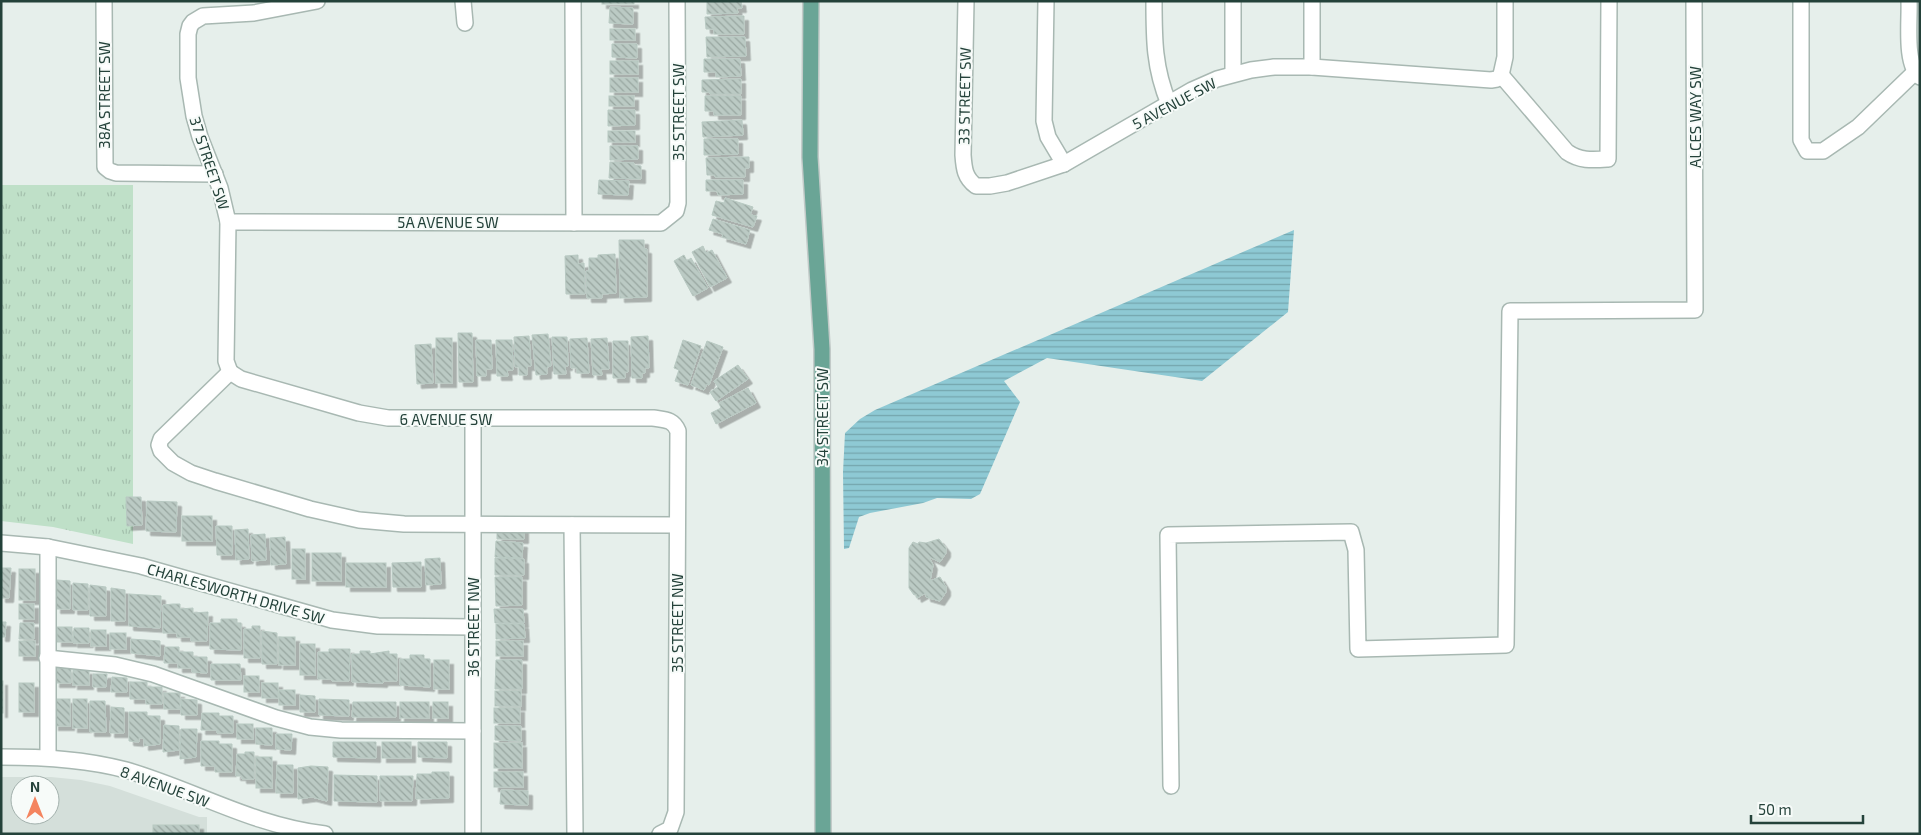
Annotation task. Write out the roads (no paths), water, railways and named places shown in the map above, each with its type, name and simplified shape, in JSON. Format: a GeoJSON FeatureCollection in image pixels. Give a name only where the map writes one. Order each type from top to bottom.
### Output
{"type":"FeatureCollection","features":[{"type":"Feature","properties":{"kind":"main road","name":"34 STREET SW"},"geometry":{"type":"LineString","coordinates":[[811,1],[810,157],[822,349],[823,834]]}},
{"type":"Feature","properties":{"kind":"street","name":"38A STREET SW"},"geometry":{"type":"LineString","coordinates":[[104,1],[105,167],[116,173],[215,174]]}},
{"type":"Feature","properties":{"kind":"street","name":"37 STREET SW"},"geometry":{"type":"LineString","coordinates":[[230,372],[226,361],[228,222],[215,174],[200,137],[194,116],[188,78],[188,34],[190,26],[198,17],[254,13],[317,1]]}},
{"type":"Feature","properties":{"kind":"street"},"geometry":{"type":"LineString","coordinates":[[463,1],[466,23]]}},
{"type":"Feature","properties":{"kind":"street"},"geometry":{"type":"LineString","coordinates":[[573,1],[574,223]]}},
{"type":"Feature","properties":{"kind":"street","name":"35 STREET SW"},"geometry":{"type":"LineString","coordinates":[[668,220],[676,211],[678,202],[677,1]]}},
{"type":"Feature","properties":{"kind":"street","name":"33 STREET SW"},"geometry":{"type":"LineString","coordinates":[[966,1],[963,156],[967,177],[976,186]]}},
{"type":"Feature","properties":{"kind":"street"},"geometry":{"type":"LineString","coordinates":[[1046,1],[1044,121],[1048,137],[1064,164]]}},
{"type":"Feature","properties":{"kind":"street"},"geometry":{"type":"LineString","coordinates":[[1154,1],[1156,58],[1161,83],[1169,104]]}},
{"type":"Feature","properties":{"kind":"street"},"geometry":{"type":"LineString","coordinates":[[1233,1],[1233,74]]}},
{"type":"Feature","properties":{"kind":"street"},"geometry":{"type":"LineString","coordinates":[[1312,1],[1312,67]]}},
{"type":"Feature","properties":{"kind":"street"},"geometry":{"type":"LineString","coordinates":[[1505,1],[1505,56],[1501,75],[1567,152],[1574,157],[1586,160],[1608,160],[1609,1]]}},
{"type":"Feature","properties":{"kind":"street","name":"ALCES WAY SW"},"geometry":{"type":"LineString","coordinates":[[1171,786],[1168,536],[1351,532],[1356,550],[1358,649],[1506,645],[1510,311],[1695,310],[1694,1]]}},
{"type":"Feature","properties":{"kind":"street"},"geometry":{"type":"LineString","coordinates":[[1801,1],[1801,140],[1807,152],[1823,151],[1858,126],[1917,75],[1910,58],[1909,1]]}},
{"type":"Feature","properties":{"kind":"street","name":"5 AVENUE SW"},"geometry":{"type":"LineString","coordinates":[[976,186],[1007,183],[1064,164],[1192,90],[1233,74],[1274,68],[1312,67],[1491,80],[1497,79],[1501,75]]}},
{"type":"Feature","properties":{"kind":"street","name":"5A AVENUE SW"},"geometry":{"type":"LineString","coordinates":[[228,222],[652,224],[668,220]]}},
{"type":"Feature","properties":{"kind":"street"},"geometry":{"type":"LineString","coordinates":[[230,372],[160,439],[159,445],[161,451],[174,463],[191,473],[214,481],[359,520],[404,524],[677,524]]}},
{"type":"Feature","properties":{"kind":"street","name":"6 AVENUE SW"},"geometry":{"type":"LineString","coordinates":[[230,372],[242,379],[371,416],[403,419],[653,418],[669,420]]}},
{"type":"Feature","properties":{"kind":"street","name":"36 STREET NW"},"geometry":{"type":"LineString","coordinates":[[473,419],[473,834]]}},
{"type":"Feature","properties":{"kind":"street","name":"35 STREET NW"},"geometry":{"type":"LineString","coordinates":[[665,831],[676,812],[678,431],[675,424],[669,420]]}},
{"type":"Feature","properties":{"kind":"street"},"geometry":{"type":"LineString","coordinates":[[572,525],[574,834]]}},
{"type":"Feature","properties":{"kind":"street","name":"CHARLESWORTH DRIVE SW"},"geometry":{"type":"LineString","coordinates":[[1,543],[48,547],[158,570],[332,620],[378,626],[473,627]]}},
{"type":"Feature","properties":{"kind":"street"},"geometry":{"type":"LineString","coordinates":[[48,547],[48,757]]}},
{"type":"Feature","properties":{"kind":"street"},"geometry":{"type":"LineString","coordinates":[[47,658],[114,665],[153,674],[276,718],[310,727],[341,730],[473,731]]}},
{"type":"Feature","properties":{"kind":"street","name":"8 AVENUE SW"},"geometry":{"type":"LineString","coordinates":[[1,757],[48,757],[82,761],[126,770],[274,824],[325,834]]}},
{"type":"Feature","properties":{"kind":"water"},"geometry":{"type":"Polygon","coordinates":[[[1294,230],[1288,312],[1202,381],[1047,358],[1004,381],[1020,402],[980,494],[971,499],[937,498],[923,503],[870,513],[859,517],[849,548],[844,549],[843,472],[845,433],[860,419],[875,410],[1294,230]]]}}]}
